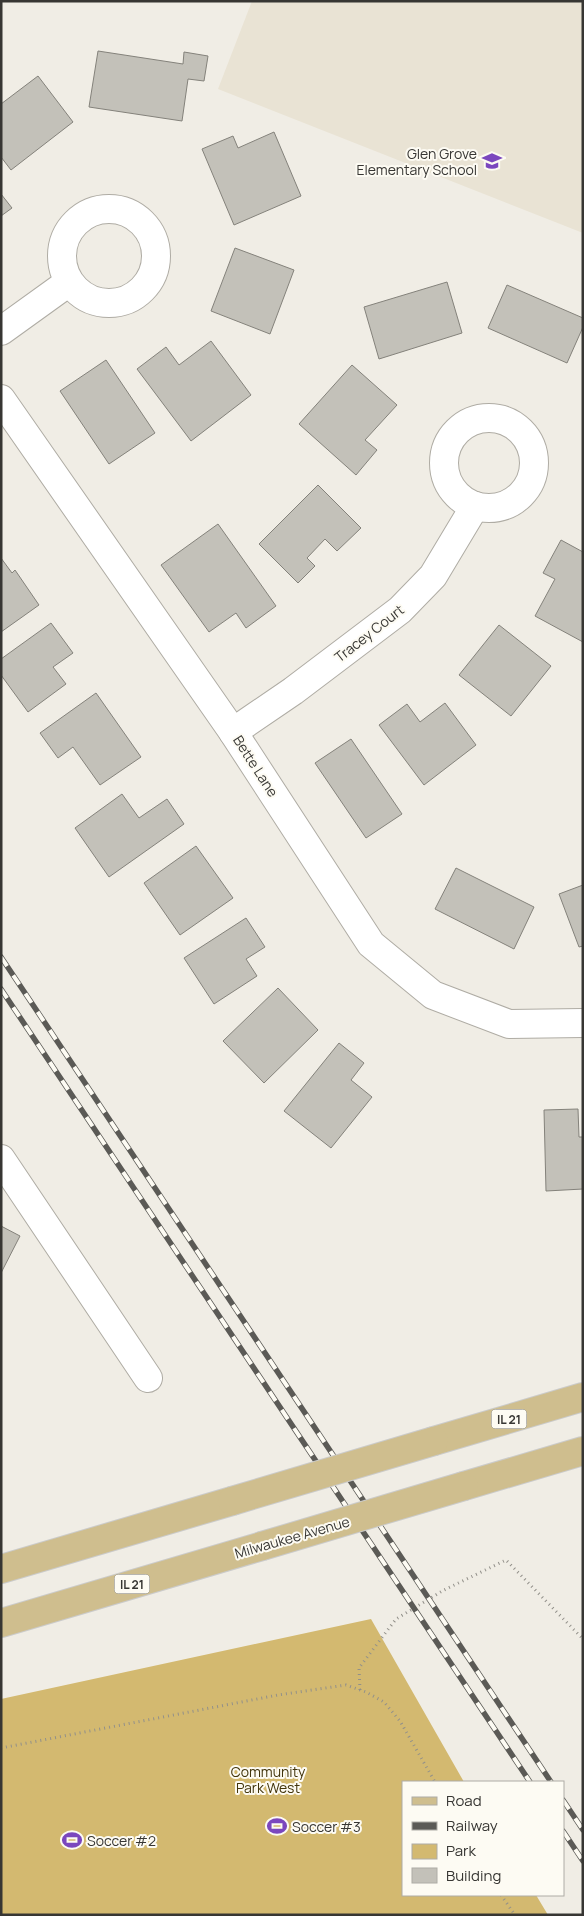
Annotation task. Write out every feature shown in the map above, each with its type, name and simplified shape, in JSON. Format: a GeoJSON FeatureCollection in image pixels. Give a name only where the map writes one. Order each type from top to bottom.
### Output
{"type":"FeatureCollection","features":[{"type":"Feature","properties":{"kind":"main road","name":"IL 21"},"geometry":{"type":"LineString","coordinates":[[1,1570],[583,1397]]}},
{"type":"Feature","properties":{"kind":"main road","name":"Milwaukee Avenue"},"geometry":{"type":"LineString","coordinates":[[1,1623],[583,1451]]}},
{"type":"Feature","properties":{"kind":"street"},"geometry":{"type":"LineString","coordinates":[[1,331],[69,282]]}},
{"type":"Feature","properties":{"kind":"street","name":"Bette Lane"},"geometry":{"type":"LineString","coordinates":[[1,399],[233,732],[371,944],[433,995],[509,1024],[583,1023]]}},
{"type":"Feature","properties":{"kind":"street","name":"Tracey Court"},"geometry":{"type":"LineString","coordinates":[[233,732],[293,691],[400,610],[433,576],[475,506]]}},
{"type":"Feature","properties":{"kind":"street"},"geometry":{"type":"LineString","coordinates":[[1,1159],[148,1378]]}},
{"type":"Feature","properties":{"kind":"path"},"geometry":{"type":"LineString","coordinates":[[360,1690],[359,1668],[396,1619],[444,1590],[506,1560],[583,1639]]}},
{"type":"Feature","properties":{"kind":"path"},"geometry":{"type":"LineString","coordinates":[[1,1748],[346,1685],[384,1702],[395,1715],[434,1781]]}},
{"type":"Feature","properties":{"kind":"path"},"geometry":{"type":"LineString","coordinates":[[502,1896],[515,1915]]}},
{"type":"Feature","properties":{"kind":"shaded area","name":"Glen Grove Elementary School"},"geometry":{"type":"Polygon","coordinates":[[[252,1],[583,1],[583,233],[218,89],[252,1]]]}},
{"type":"Feature","properties":{"kind":"green space","name":"Community Park West"},"geometry":{"type":"Polygon","coordinates":[[[371,1619],[463,1781],[402,1781],[402,1896],[537,1896],[548,1915],[1,1915],[1,1699],[371,1619]]]}},
{"type":"Feature","properties":{"kind":"building"},"geometry":{"type":"Polygon","coordinates":[[[98,51],[183,64],[184,52],[208,56],[204,81],[188,79],[182,121],[89,107],[98,51]]]}},
{"type":"Feature","properties":{"kind":"building"},"geometry":{"type":"Polygon","coordinates":[[[38,76],[73,122],[11,170],[1,157],[1,104],[38,76]]]}},
{"type":"Feature","properties":{"kind":"building"},"geometry":{"type":"Polygon","coordinates":[[[274,132],[301,196],[234,225],[202,149],[233,136],[238,148],[274,132]]]}},
{"type":"Feature","properties":{"kind":"building"},"geometry":{"type":"Polygon","coordinates":[[[1,194],[12,208],[1,216],[1,194]]]}},
{"type":"Feature","properties":{"kind":"building"},"geometry":{"type":"Polygon","coordinates":[[[235,248],[294,270],[270,334],[211,311],[235,248]]]}},
{"type":"Feature","properties":{"kind":"building"},"geometry":{"type":"Polygon","coordinates":[[[447,282],[462,333],[379,359],[364,307],[447,282]]]}},
{"type":"Feature","properties":{"kind":"building"},"geometry":{"type":"Polygon","coordinates":[[[507,285],[583,318],[583,327],[567,363],[488,328],[507,285]]]}},
{"type":"Feature","properties":{"kind":"building"},"geometry":{"type":"Polygon","coordinates":[[[211,341],[251,395],[191,441],[137,369],[166,347],[179,365],[211,341]]]}},
{"type":"Feature","properties":{"kind":"building"},"geometry":{"type":"Polygon","coordinates":[[[106,360],[155,433],[109,464],[60,391],[106,360]]]}},
{"type":"Feature","properties":{"kind":"building"},"geometry":{"type":"Polygon","coordinates":[[[352,365],[397,405],[365,440],[377,450],[356,475],[299,424],[352,365]]]}},
{"type":"Feature","properties":{"kind":"building"},"geometry":{"type":"Polygon","coordinates":[[[318,485],[361,528],[337,551],[325,539],[307,558],[315,566],[298,583],[259,544],[318,485]]]}},
{"type":"Feature","properties":{"kind":"building"},"geometry":{"type":"Polygon","coordinates":[[[218,524],[276,606],[246,628],[236,613],[209,632],[161,565],[218,524]]]}},
{"type":"Feature","properties":{"kind":"building"},"geometry":{"type":"Polygon","coordinates":[[[561,540],[583,552],[583,642],[535,616],[555,579],[543,573],[561,540]]]}},
{"type":"Feature","properties":{"kind":"building"},"geometry":{"type":"Polygon","coordinates":[[[1,558],[12,573],[15,570],[39,605],[1,632],[1,558]]]}},
{"type":"Feature","properties":{"kind":"building"},"geometry":{"type":"Polygon","coordinates":[[[51,623],[73,653],[53,667],[66,684],[28,712],[1,675],[1,659],[51,623]]]}},
{"type":"Feature","properties":{"kind":"building"},"geometry":{"type":"Polygon","coordinates":[[[499,625],[551,666],[511,716],[459,675],[499,625]]]}},
{"type":"Feature","properties":{"kind":"building"},"geometry":{"type":"Polygon","coordinates":[[[96,693],[141,757],[100,785],[73,747],[58,758],[40,733],[96,693]]]}},
{"type":"Feature","properties":{"kind":"building"},"geometry":{"type":"Polygon","coordinates":[[[445,703],[476,745],[424,785],[379,725],[407,704],[420,722],[445,703]]]}},
{"type":"Feature","properties":{"kind":"building"},"geometry":{"type":"Polygon","coordinates":[[[351,739],[402,814],[366,838],[315,763],[351,739]]]}},
{"type":"Feature","properties":{"kind":"building"},"geometry":{"type":"Polygon","coordinates":[[[122,794],[139,818],[167,799],[184,824],[109,877],[75,828],[122,794]]]}},
{"type":"Feature","properties":{"kind":"building"},"geometry":{"type":"Polygon","coordinates":[[[196,846],[233,898],[180,935],[144,883],[196,846]]]}},
{"type":"Feature","properties":{"kind":"building"},"geometry":{"type":"Polygon","coordinates":[[[456,868],[534,907],[514,949],[435,909],[456,868]]]}},
{"type":"Feature","properties":{"kind":"building"},"geometry":{"type":"Polygon","coordinates":[[[583,885],[583,946],[579,947],[559,894],[583,885]]]}},
{"type":"Feature","properties":{"kind":"building"},"geometry":{"type":"Polygon","coordinates":[[[246,918],[265,947],[246,959],[257,976],[214,1004],[184,958],[246,918]]]}},
{"type":"Feature","properties":{"kind":"building"},"geometry":{"type":"Polygon","coordinates":[[[278,988],[318,1030],[264,1083],[223,1041],[278,988]]]}},
{"type":"Feature","properties":{"kind":"building"},"geometry":{"type":"Polygon","coordinates":[[[339,1043],[364,1063],[351,1080],[372,1097],[331,1148],[284,1111],[339,1043]]]}},
{"type":"Feature","properties":{"kind":"building"},"geometry":{"type":"Polygon","coordinates":[[[578,1109],[579,1137],[583,1137],[583,1189],[546,1191],[544,1110],[578,1109]]]}},
{"type":"Feature","properties":{"kind":"building"},"geometry":{"type":"Polygon","coordinates":[[[1,1226],[20,1236],[1,1273],[1,1226]]]}},
{"type":"Feature","properties":{"kind":"railway"},"geometry":{"type":"LineString","coordinates":[[1,957],[550,1781]]}},
{"type":"Feature","properties":{"kind":"railway"},"geometry":{"type":"LineString","coordinates":[[1,989],[529,1781]]}},
{"type":"Feature","properties":{"kind":"railway"},"geometry":{"type":"LineString","coordinates":[[564,1802],[583,1830]]}},
{"type":"Feature","properties":{"kind":"railway"},"geometry":{"type":"LineString","coordinates":[[564,1832],[583,1861]]}},
{"type":"Feature","properties":{"kind":"place","name":"Glen Grove Elementary School"},"geometry":{"type":"Point","coordinates":[492,161]}},
{"type":"Feature","properties":{"kind":"place","name":"Soccer #3"},"geometry":{"type":"Point","coordinates":[277,1826]}},
{"type":"Feature","properties":{"kind":"place","name":"Soccer #2"},"geometry":{"type":"Point","coordinates":[72,1840]}}]}
